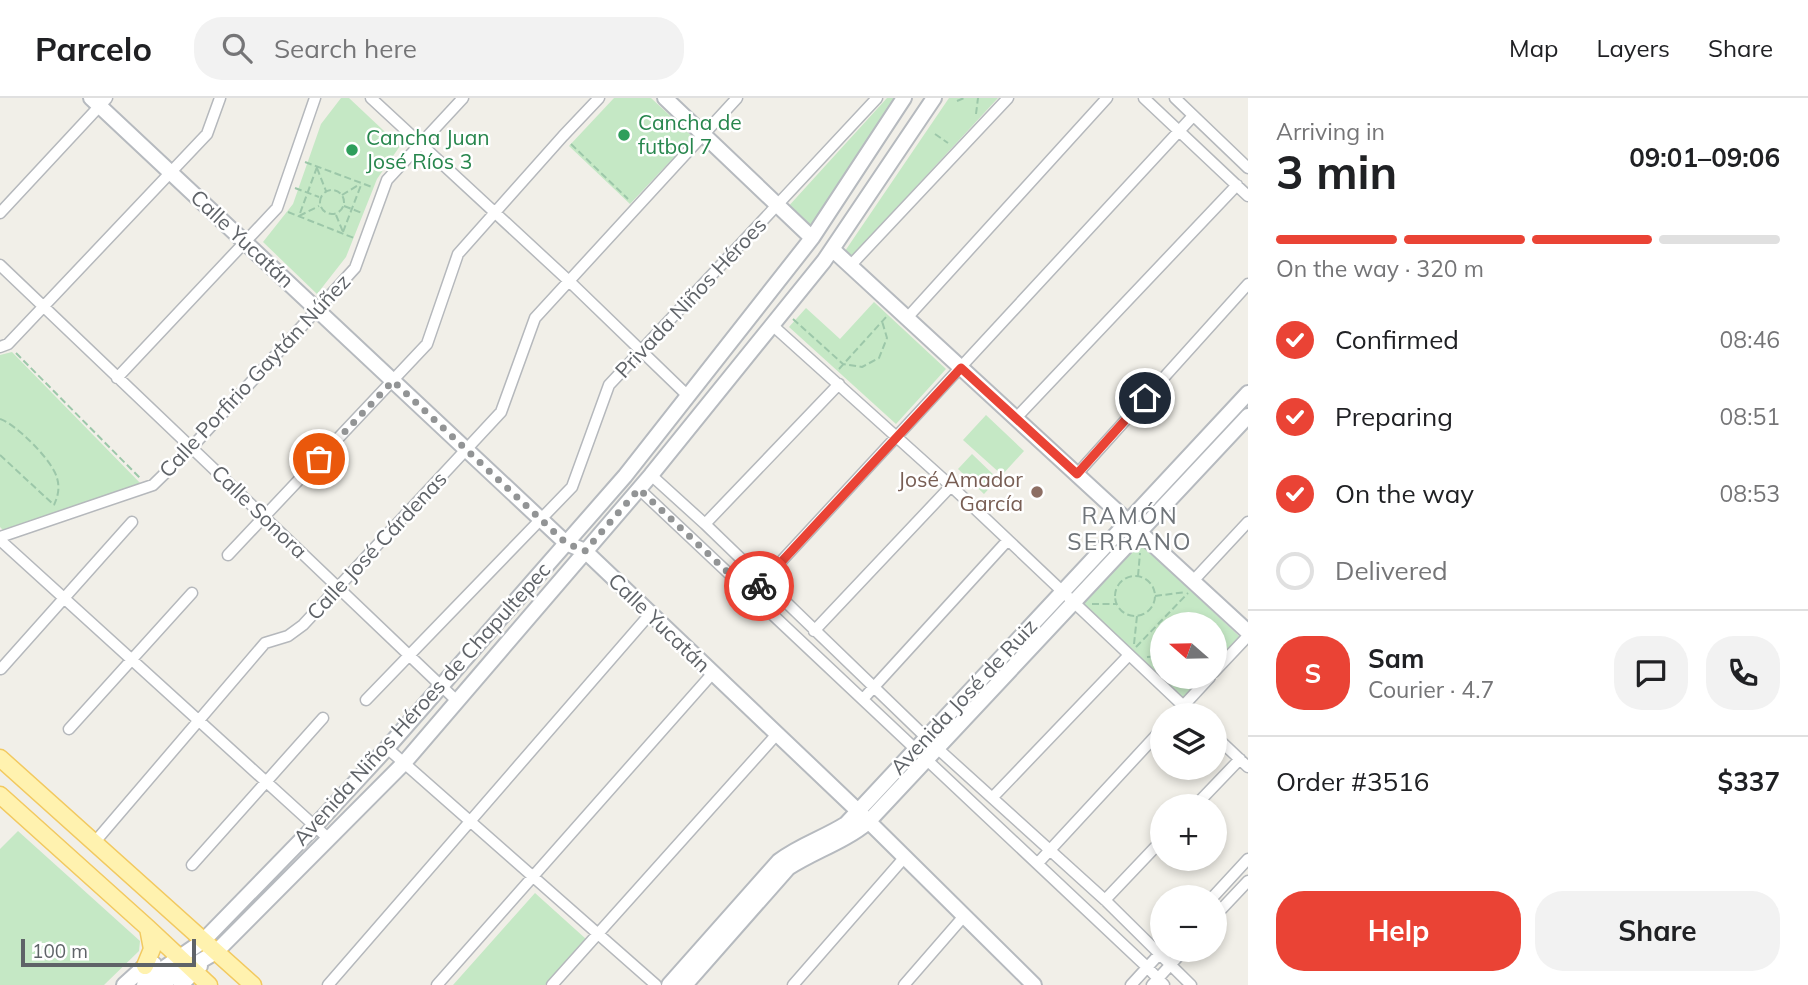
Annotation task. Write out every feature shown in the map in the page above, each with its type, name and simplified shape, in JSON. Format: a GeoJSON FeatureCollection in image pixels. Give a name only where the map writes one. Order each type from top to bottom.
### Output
{"type":"FeatureCollection","features":[{"type":"Feature","properties":{"kind":"main road"},"geometry":{"type":"LineString","coordinates":[[0,758],[253,985]]}},
{"type":"Feature","properties":{"kind":"main road"},"geometry":{"type":"LineString","coordinates":[[0,795],[209,985]]}},
{"type":"Feature","properties":{"kind":"main road"},"geometry":{"type":"LineString","coordinates":[[145,966],[152,949],[148,928]]}},
{"type":"Feature","properties":{"kind":"street"},"geometry":{"type":"LineString","coordinates":[[4,346],[207,134],[220,98]]}},
{"type":"Feature","properties":{"kind":"street"},"geometry":{"type":"LineString","coordinates":[[117,378],[277,208],[315,98]]}},
{"type":"Feature","properties":{"kind":"street"},"geometry":{"type":"LineString","coordinates":[[371,98],[570,282],[688,396]]}},
{"type":"Feature","properties":{"kind":"street","name":"Calle Porfirio Gaytán Núñez"},"geometry":{"type":"LineString","coordinates":[[0,538],[149,487],[191,449],[355,268],[387,180],[463,98]]}},
{"type":"Feature","properties":{"kind":"street"},"geometry":{"type":"LineString","coordinates":[[228,555],[427,344],[458,254],[599,98]]}},
{"type":"Feature","properties":{"kind":"street"},"geometry":{"type":"LineString","coordinates":[[665,98],[812,238]]}},
{"type":"Feature","properties":{"kind":"street","name":"Calle José Cárdenas"},"geometry":{"type":"LineString","coordinates":[[94,843],[265,643],[288,636],[303,625],[501,412],[535,318],[737,98]]}},
{"type":"Feature","properties":{"kind":"street","name":"Privada Niños Héroes"},"geometry":{"type":"LineString","coordinates":[[366,700],[572,487],[609,385],[877,98]]}},
{"type":"Feature","properties":{"kind":"street","name":"Avenida Niños Héroes de Chapultepec"},"geometry":{"type":"LineString","coordinates":[[209,946],[625,476],[812,238],[904,98]]}},
{"type":"Feature","properties":{"kind":"street"},"geometry":{"type":"LineString","coordinates":[[850,265],[1008,98]]}},
{"type":"Feature","properties":{"kind":"street"},"geometry":{"type":"LineString","coordinates":[[907,318],[1107,98]]}},
{"type":"Feature","properties":{"kind":"street"},"geometry":{"type":"LineString","coordinates":[[1144,98],[1248,196]]}},
{"type":"Feature","properties":{"kind":"street"},"geometry":{"type":"LineString","coordinates":[[1175,98],[1248,168]]}},
{"type":"Feature","properties":{"kind":"street","name":"Avenida Niños Héroes de Chapultepec"},"geometry":{"type":"LineString","coordinates":[[159,985],[188,966],[329,839],[404,763],[651,475],[832,249],[931,99]]}},
{"type":"Feature","properties":{"kind":"street"},"geometry":{"type":"LineString","coordinates":[[0,213],[99,101]]}},
{"type":"Feature","properties":{"kind":"street","name":"Calle Yucatán"},"geometry":{"type":"LineString","coordinates":[[99,101],[171,173],[566,543],[585,551],[964,916],[1024,982]]}},
{"type":"Feature","properties":{"kind":"street"},"geometry":{"type":"LineString","coordinates":[[751,594],[1193,116]]}},
{"type":"Feature","properties":{"kind":"street"},"geometry":{"type":"LineString","coordinates":[[1016,418],[1237,186]]}},
{"type":"Feature","properties":{"kind":"street"},"geometry":{"type":"LineString","coordinates":[[832,249],[1248,634],[1227,657]]}},
{"type":"Feature","properties":{"kind":"street","name":"Calle Sonora"},"geometry":{"type":"LineString","coordinates":[[0,265],[457,701]]}},
{"type":"Feature","properties":{"kind":"street"},"geometry":{"type":"LineString","coordinates":[[1077,474],[1248,284]]}},
{"type":"Feature","properties":{"kind":"street"},"geometry":{"type":"LineString","coordinates":[[771,324],[1074,599],[1180,703]]}},
{"type":"Feature","properties":{"kind":"street"},"geometry":{"type":"LineString","coordinates":[[705,524],[839,384]]}},
{"type":"Feature","properties":{"kind":"street","name":"Avenida José de Ruiz"},"geometry":{"type":"LineString","coordinates":[[1074,599],[1128,522],[1248,393]]}},
{"type":"Feature","properties":{"kind":"street","name":"Avenida José de Ruiz"},"geometry":{"type":"LineString","coordinates":[[685,985],[788,868],[856,832],[863,817],[921,754],[1139,532],[1248,416]]}},
{"type":"Feature","properties":{"kind":"street"},"geometry":{"type":"LineString","coordinates":[[651,475],[932,743],[1150,941]]}},
{"type":"Feature","properties":{"kind":"street"},"geometry":{"type":"LineString","coordinates":[[814,631],[951,486]]}},
{"type":"Feature","properties":{"kind":"street"},"geometry":{"type":"LineString","coordinates":[[639,489],[1038,863],[1147,967],[1158,983],[1171,964],[1191,985]]}},
{"type":"Feature","properties":{"kind":"street"},"geometry":{"type":"LineString","coordinates":[[1,669],[132,522]]}},
{"type":"Feature","properties":{"kind":"street"},"geometry":{"type":"LineString","coordinates":[[1193,581],[1248,522]]}},
{"type":"Feature","properties":{"kind":"street"},"geometry":{"type":"LineString","coordinates":[[0,538],[329,839]]}},
{"type":"Feature","properties":{"kind":"street"},"geometry":{"type":"LineString","coordinates":[[863,699],[1008,540]]}},
{"type":"Feature","properties":{"kind":"street"},"geometry":{"type":"LineString","coordinates":[[69,729],[192,593]]}},
{"type":"Feature","properties":{"kind":"street"},"geometry":{"type":"LineString","coordinates":[[328,985],[650,614]]}},
{"type":"Feature","properties":{"kind":"street"},"geometry":{"type":"LineString","coordinates":[[993,797],[1129,654]]}},
{"type":"Feature","properties":{"kind":"street"},"geometry":{"type":"LineString","coordinates":[[437,985],[712,674]]}},
{"type":"Feature","properties":{"kind":"street"},"geometry":{"type":"LineString","coordinates":[[1186,703],[1198,690]]}},
{"type":"Feature","properties":{"kind":"street"},"geometry":{"type":"LineString","coordinates":[[192,865],[323,719]]}},
{"type":"Feature","properties":{"kind":"street"},"geometry":{"type":"LineString","coordinates":[[552,985],[777,734]]}},
{"type":"Feature","properties":{"kind":"street"},"geometry":{"type":"LineString","coordinates":[[1038,863],[1150,742]]}},
{"type":"Feature","properties":{"kind":"street"},"geometry":{"type":"LineString","coordinates":[[1227,747],[1248,767]]}},
{"type":"Feature","properties":{"kind":"street"},"geometry":{"type":"LineString","coordinates":[[387,748],[656,985]]}},
{"type":"Feature","properties":{"kind":"street"},"geometry":{"type":"LineString","coordinates":[[1206,794],[1240,759]]}},
{"type":"Feature","properties":{"kind":"street","name":"Avenida José de Ruiz"},"geometry":{"type":"LineString","coordinates":[[669,985],[779,861],[794,850],[863,817]]}},
{"type":"Feature","properties":{"kind":"street"},"geometry":{"type":"LineString","coordinates":[[1105,900],[1150,853]]}},
{"type":"Feature","properties":{"kind":"street"},"geometry":{"type":"LineString","coordinates":[[793,985],[904,858]]}},
{"type":"Feature","properties":{"kind":"street"},"geometry":{"type":"LineString","coordinates":[[1224,885],[1248,859]]}},
{"type":"Feature","properties":{"kind":"street"},"geometry":{"type":"LineString","coordinates":[[1227,903],[1248,881]]}},
{"type":"Feature","properties":{"kind":"street"},"geometry":{"type":"LineString","coordinates":[[904,985],[964,916]]}},
{"type":"Feature","properties":{"kind":"street"},"geometry":{"type":"LineString","coordinates":[[181,985],[188,966],[209,946]]}},
{"type":"Feature","properties":{"kind":"street"},"geometry":{"type":"LineString","coordinates":[[1131,985],[1152,962]]}},
{"type":"Feature","properties":{"kind":"street"},"geometry":{"type":"LineString","coordinates":[[124,985],[145,966],[188,966]]}},
{"type":"Feature","properties":{"kind":"street","name":"Avenida Niños Héroes de Chapultepec"},"geometry":{"type":"LineString","coordinates":[[144,985],[154,975],[188,966]]}},
{"type":"Feature","properties":{"kind":"path"},"geometry":{"type":"LineString","coordinates":[[957,101],[964,98]]}},
{"type":"Feature","properties":{"kind":"path"},"geometry":{"type":"LineString","coordinates":[[976,114],[978,98]]}},
{"type":"Feature","properties":{"kind":"path"},"geometry":{"type":"LineString","coordinates":[[935,134],[949,144]]}},
{"type":"Feature","properties":{"kind":"path"},"geometry":{"type":"LineString","coordinates":[[563,136],[637,207]]}},
{"type":"Feature","properties":{"kind":"path"},"geometry":{"type":"LineString","coordinates":[[294,158],[383,191]]}},
{"type":"Feature","properties":{"kind":"path"},"geometry":{"type":"LineString","coordinates":[[317,167],[326,191]]}},
{"type":"Feature","properties":{"kind":"path"},"geometry":{"type":"LineString","coordinates":[[299,216],[317,167]]}},
{"type":"Feature","properties":{"kind":"path"},"geometry":{"type":"LineString","coordinates":[[342,195],[361,183]]}},
{"type":"Feature","properties":{"kind":"path"},"geometry":{"type":"LineString","coordinates":[[343,233],[361,183]]}},
{"type":"Feature","properties":{"kind":"path"},"geometry":{"type":"LineString","coordinates":[[285,184],[320,197]]}},
{"type":"Feature","properties":{"kind":"path"},"geometry":{"type":"LineString","coordinates":[[334,190],[342,195],[341,209],[335,214],[324,212],[320,197],[326,191],[334,190]]}},
{"type":"Feature","properties":{"kind":"path"},"geometry":{"type":"LineString","coordinates":[[299,216],[320,205]]}},
{"type":"Feature","properties":{"kind":"path"},"geometry":{"type":"LineString","coordinates":[[343,206],[373,217]]}},
{"type":"Feature","properties":{"kind":"path"},"geometry":{"type":"LineString","coordinates":[[277,208],[365,242]]}},
{"type":"Feature","properties":{"kind":"path"},"geometry":{"type":"LineString","coordinates":[[335,214],[343,233]]}},
{"type":"Feature","properties":{"kind":"path"},"geometry":{"type":"LineString","coordinates":[[789,316],[844,364],[862,367],[879,358],[887,338],[882,321]]}},
{"type":"Feature","properties":{"kind":"path"},"geometry":{"type":"LineString","coordinates":[[839,369],[886,317]]}},
{"type":"Feature","properties":{"kind":"path"},"geometry":{"type":"LineString","coordinates":[[4,346],[149,487]]}},
{"type":"Feature","properties":{"kind":"path"},"geometry":{"type":"LineString","coordinates":[[1,418],[12,424],[51,464],[58,479],[58,494],[54,505]]}},
{"type":"Feature","properties":{"kind":"path"},"geometry":{"type":"LineString","coordinates":[[0,455],[64,516]]}},
{"type":"Feature","properties":{"kind":"path"},"geometry":{"type":"LineString","coordinates":[[1132,556],[1141,546],[1138,576]]}},
{"type":"Feature","properties":{"kind":"path"},"geometry":{"type":"LineString","coordinates":[[1138,576],[1148,581],[1155,596],[1152,607],[1137,616],[1125,613],[1117,604],[1116,592],[1122,581],[1138,576]]}},
{"type":"Feature","properties":{"kind":"path"},"geometry":{"type":"LineString","coordinates":[[1155,596],[1189,592],[1170,612]]}},
{"type":"Feature","properties":{"kind":"path"},"geometry":{"type":"LineString","coordinates":[[1074,599],[1117,604]]}},
{"type":"Feature","properties":{"kind":"path"},"geometry":{"type":"LineString","coordinates":[[1137,616],[1134,649],[1150,632]]}},
{"type":"Feature","properties":{"kind":"path"},"geometry":{"type":"LineString","coordinates":[[1142,658],[1150,657]]}},
{"type":"Feature","properties":{"kind":"green space"},"geometry":{"type":"Polygon","coordinates":[[[341,98],[349,98],[400,146],[377,179],[346,257],[317,294],[263,242],[293,204],[321,124],[341,98]]]}},
{"type":"Feature","properties":{"kind":"green space","name":"Cancha de futbol 7"},"geometry":{"type":"Polygon","coordinates":[[[614,98],[651,98],[693,137],[630,204],[569,146],[614,98]]]}},
{"type":"Feature","properties":{"kind":"green space"},"geometry":{"type":"Polygon","coordinates":[[[887,98],[897,98],[809,231],[786,209],[887,98]]]}},
{"type":"Feature","properties":{"kind":"green space"},"geometry":{"type":"Polygon","coordinates":[[[949,98],[998,98],[851,257],[845,251],[949,98]]]}},
{"type":"Feature","properties":{"kind":"green space"},"geometry":{"type":"Polygon","coordinates":[[[874,302],[946,369],[896,424],[789,327],[806,308],[840,339],[874,302]]]}},
{"type":"Feature","properties":{"kind":"green space"},"geometry":{"type":"Polygon","coordinates":[[[12,352],[143,486],[5,532],[0,527],[0,355],[12,352]]]}},
{"type":"Feature","properties":{"kind":"green space"},"geometry":{"type":"Polygon","coordinates":[[[986,415],[1024,451],[1002,475],[963,440],[986,415]]]}},
{"type":"Feature","properties":{"kind":"green space"},"geometry":{"type":"Polygon","coordinates":[[[972,454],[998,479],[984,494],[958,469],[972,454]]]}},
{"type":"Feature","properties":{"kind":"green space"},"geometry":{"type":"Polygon","coordinates":[[[1140,542],[1214,612],[1150,612],[1150,669],[1082,604],[1140,542]]]}},
{"type":"Feature","properties":{"kind":"green space"},"geometry":{"type":"Polygon","coordinates":[[[1227,625],[1242,639],[1227,655],[1227,625]]]}},
{"type":"Feature","properties":{"kind":"green space"},"geometry":{"type":"Polygon","coordinates":[[[1172,690],[1193,690],[1183,700],[1172,690]]]}},
{"type":"Feature","properties":{"kind":"green space"},"geometry":{"type":"Polygon","coordinates":[[[18,831],[140,941],[139,951],[104,985],[0,985],[0,849],[18,831]]]}},
{"type":"Feature","properties":{"kind":"green space"},"geometry":{"type":"Polygon","coordinates":[[[535,893],[586,939],[545,985],[453,985],[535,893]]]}},
{"type":"Feature","properties":{"kind":"way so far"},"geometry":{"type":"LineString","coordinates":[[319,459],[393,381],[566,543],[585,551],[639,489],[751,594],[759,586]]}},
{"type":"Feature","properties":{"kind":"place","name":"Cancha de futbol 7"},"geometry":{"type":"Point","coordinates":[624,135]}},
{"type":"Feature","properties":{"kind":"place","name":"Cancha Juan José Ríos 3"},"geometry":{"type":"Point","coordinates":[352,150]}},
{"type":"Feature","properties":{"kind":"place","name":"José Amador García"},"geometry":{"type":"Point","coordinates":[1037,492]}},
{"type":"Feature","properties":{"kind":"district","name":"RAMÓN SERRANO"},"geometry":{"type":"Point","coordinates":[1130,529]}},
{"type":"Feature","properties":{"kind":"route"},"geometry":{"type":"LineString","coordinates":[[759,586],[961,368],[1077,474],[1145,398]]}}]}
